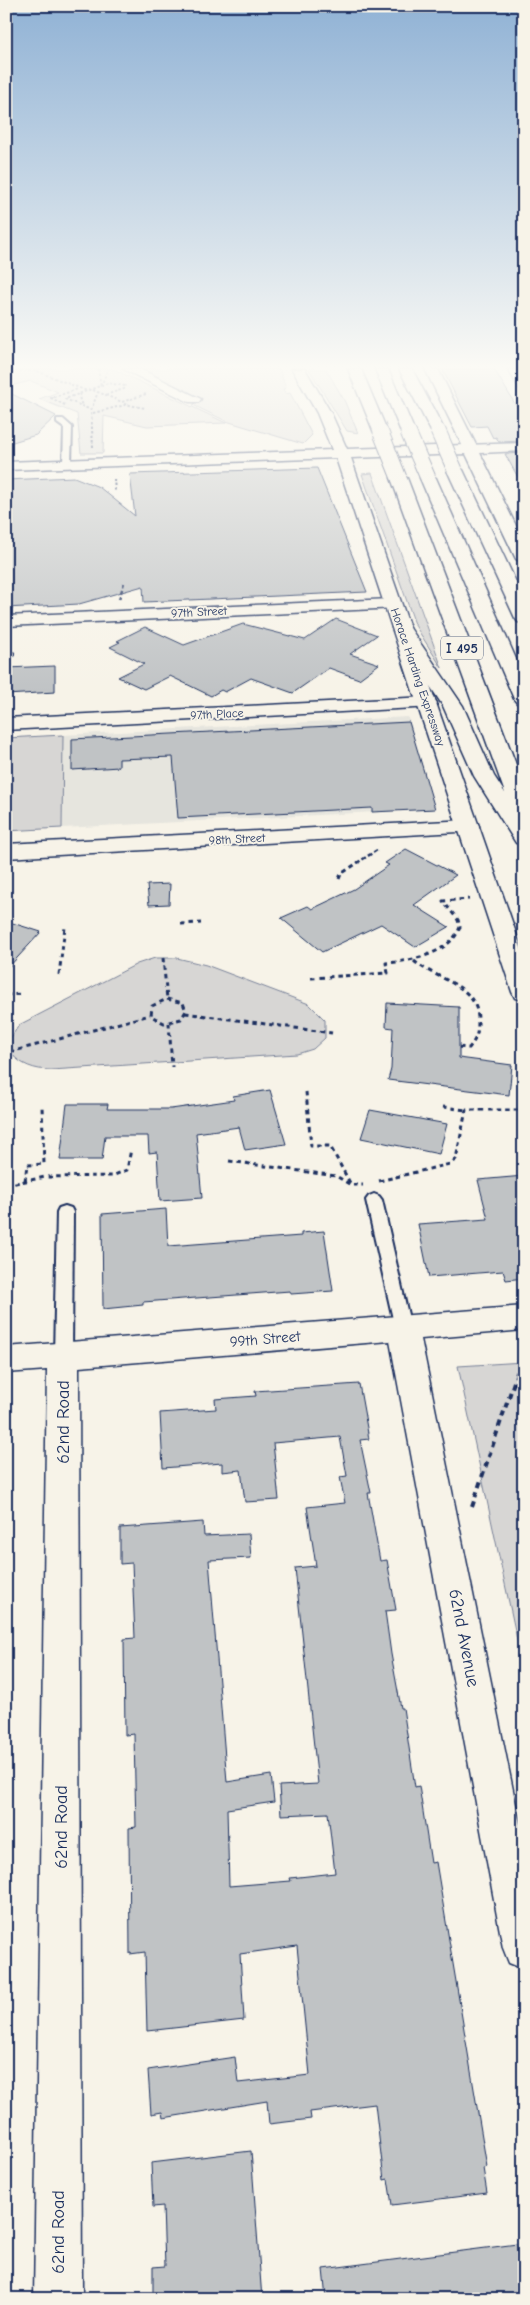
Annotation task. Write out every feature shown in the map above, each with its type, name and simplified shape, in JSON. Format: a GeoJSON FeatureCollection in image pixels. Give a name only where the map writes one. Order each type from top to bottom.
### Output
{"type":"FeatureCollection","features":[{"type":"Feature","properties":{"kind":"main road","name":"Horace Harding Expressway"},"geometry":{"type":"LineString","coordinates":[[350,477],[392,604],[428,703],[524,992]]}},
{"type":"Feature","properties":{"kind":"main road","name":"I 495"},"geometry":{"type":"LineString","coordinates":[[398,477],[507,766],[524,818]]}},
{"type":"Feature","properties":{"kind":"main road","name":"I 495"},"geometry":{"type":"LineString","coordinates":[[427,477],[524,699]]}},
{"type":"Feature","properties":{"kind":"main road"},"geometry":{"type":"LineString","coordinates":[[458,477],[524,618]]}},
{"type":"Feature","properties":{"kind":"main road"},"geometry":{"type":"LineString","coordinates":[[484,477],[524,559]]}},
{"type":"Feature","properties":{"kind":"main road","name":"97th Street"},"geometry":{"type":"LineString","coordinates":[[6,621],[392,604]]}},
{"type":"Feature","properties":{"kind":"main road"},"geometry":{"type":"LineString","coordinates":[[401,628],[453,706],[484,776],[524,838]]}},
{"type":"Feature","properties":{"kind":"main road","name":"97th Place"},"geometry":{"type":"LineString","coordinates":[[6,724],[428,703]]}},
{"type":"Feature","properties":{"kind":"main road","name":"98th Street"},"geometry":{"type":"LineString","coordinates":[[6,851],[468,826]]}},
{"type":"Feature","properties":{"kind":"main road","name":"99th Street"},"geometry":{"type":"LineString","coordinates":[[6,1360],[524,1318]]}},
{"type":"Feature","properties":{"kind":"main road","name":"62nd Avenue"},"geometry":{"type":"LineString","coordinates":[[403,1328],[524,1948]]}},
{"type":"Feature","properties":{"kind":"main road","name":"62nd Road"},"geometry":{"type":"LineString","coordinates":[[58,2299],[64,1356]]}},
{"type":"Feature","properties":{"kind":"lane"},"geometry":{"type":"LineString","coordinates":[[374,1200],[403,1328]]}},
{"type":"Feature","properties":{"kind":"lane"},"geometry":{"type":"LineString","coordinates":[[64,1356],[65,1212]]}},
{"type":"Feature","properties":{"kind":"path"},"geometry":{"type":"LineString","coordinates":[[117,605],[124,583]]}},
{"type":"Feature","properties":{"kind":"path"},"geometry":{"type":"LineString","coordinates":[[339,879],[341,874],[374,854],[379,847]]}},
{"type":"Feature","properties":{"kind":"path"},"geometry":{"type":"LineString","coordinates":[[311,978],[388,973],[386,963],[414,960],[437,951],[457,934],[460,927],[458,920],[443,901],[474,899]]}},
{"type":"Feature","properties":{"kind":"path"},"geometry":{"type":"LineString","coordinates":[[181,924],[201,923]]}},
{"type":"Feature","properties":{"kind":"path"},"geometry":{"type":"LineString","coordinates":[[59,975],[65,927]]}},
{"type":"Feature","properties":{"kind":"path"},"geometry":{"type":"LineString","coordinates":[[163,958],[167,999]]}},
{"type":"Feature","properties":{"kind":"path"},"geometry":{"type":"LineString","coordinates":[[414,960],[426,972],[448,979],[475,1001],[478,1009],[478,1036],[469,1048],[455,1047]]}},
{"type":"Feature","properties":{"kind":"path"},"geometry":{"type":"LineString","coordinates":[[6,995],[21,994]]}},
{"type":"Feature","properties":{"kind":"path"},"geometry":{"type":"LineString","coordinates":[[167,999],[183,1003],[185,1013],[181,1019],[169,1023],[158,1022],[150,1015],[152,1005],[167,999]]}},
{"type":"Feature","properties":{"kind":"path"},"geometry":{"type":"LineString","coordinates":[[185,1013],[332,1033]]}},
{"type":"Feature","properties":{"kind":"path"},"geometry":{"type":"LineString","coordinates":[[10,1052],[150,1015]]}},
{"type":"Feature","properties":{"kind":"path"},"geometry":{"type":"LineString","coordinates":[[169,1023],[172,1067]]}},
{"type":"Feature","properties":{"kind":"path"},"geometry":{"type":"LineString","coordinates":[[306,1092],[311,1146],[330,1146],[351,1185]]}},
{"type":"Feature","properties":{"kind":"path"},"geometry":{"type":"LineString","coordinates":[[25,1181],[27,1165],[44,1164],[42,1106]]}},
{"type":"Feature","properties":{"kind":"path"},"geometry":{"type":"LineString","coordinates":[[443,1107],[466,1110],[524,1110]]}},
{"type":"Feature","properties":{"kind":"path"},"geometry":{"type":"LineString","coordinates":[[229,1161],[336,1176],[351,1185],[362,1186],[450,1164],[456,1159],[466,1110]]}},
{"type":"Feature","properties":{"kind":"path"},"geometry":{"type":"LineString","coordinates":[[6,1185],[45,1177],[112,1176],[126,1170],[130,1149]]}},
{"type":"Feature","properties":{"kind":"path"},"geometry":{"type":"LineString","coordinates":[[472,1507],[523,1356]]}},
{"type":"Feature","properties":{"kind":"path"},"geometry":{"type":"LineString","coordinates":[[514,1383],[524,1384]]}},
{"type":"Feature","properties":{"kind":"shaded area"},"geometry":{"type":"Polygon","coordinates":[[[363,477],[373,477],[442,668],[416,627],[363,477]]]}},
{"type":"Feature","properties":{"kind":"shaded area"},"geometry":{"type":"Polygon","coordinates":[[[408,717],[435,809],[62,828],[63,735],[408,717]]]}},
{"type":"Feature","properties":{"kind":"shaded area"},"geometry":{"type":"Polygon","coordinates":[[[63,735],[62,828],[6,831],[6,738],[63,735]]]}},
{"type":"Feature","properties":{"kind":"shaded area"},"geometry":{"type":"Polygon","coordinates":[[[155,958],[177,958],[206,965],[309,1004],[325,1020],[325,1038],[313,1049],[297,1054],[51,1070],[28,1066],[10,1052],[10,1039],[19,1025],[137,964],[155,958]]]}},
{"type":"Feature","properties":{"kind":"shaded area"},"geometry":{"type":"Polygon","coordinates":[[[524,1362],[524,1672],[458,1366],[524,1362]]]}},
{"type":"Feature","properties":{"kind":"building"},"geometry":{"type":"Polygon","coordinates":[[[74,477],[99,487],[135,516],[130,477],[320,477],[367,592],[144,602],[143,586],[79,604],[6,608],[6,480],[74,477]]]}},
{"type":"Feature","properties":{"kind":"building"},"geometry":{"type":"Polygon","coordinates":[[[518,477],[524,477],[524,488],[518,477]]]}},
{"type":"Feature","properties":{"kind":"building"},"geometry":{"type":"Polygon","coordinates":[[[336,619],[377,635],[350,654],[379,664],[359,679],[329,668],[293,693],[251,678],[225,692],[221,690],[211,696],[170,676],[144,689],[118,677],[144,664],[110,647],[120,642],[117,641],[145,627],[184,645],[243,624],[305,640],[336,619]]]}},
{"type":"Feature","properties":{"kind":"building"},"geometry":{"type":"Polygon","coordinates":[[[55,666],[55,692],[6,695],[6,668],[55,666]]]}},
{"type":"Feature","properties":{"kind":"building"},"geometry":{"type":"Polygon","coordinates":[[[409,722],[435,809],[372,812],[372,808],[178,818],[173,757],[119,759],[119,767],[72,770],[72,739],[409,722]]]}},
{"type":"Feature","properties":{"kind":"building"},"geometry":{"type":"Polygon","coordinates":[[[406,849],[456,875],[414,905],[449,927],[415,947],[381,924],[322,952],[281,918],[308,906],[312,909],[354,889],[389,865],[385,863],[406,849]]]}},
{"type":"Feature","properties":{"kind":"building"},"geometry":{"type":"Polygon","coordinates":[[[170,884],[169,904],[149,905],[147,885],[170,884]]]}},
{"type":"Feature","properties":{"kind":"building"},"geometry":{"type":"Polygon","coordinates":[[[6,921],[41,932],[6,970],[6,921]]]}},
{"type":"Feature","properties":{"kind":"building"},"geometry":{"type":"Polygon","coordinates":[[[387,1003],[459,1007],[459,1058],[512,1065],[509,1095],[388,1080],[391,1069],[393,1028],[386,1027],[387,1003]]]}},
{"type":"Feature","properties":{"kind":"building"},"geometry":{"type":"Polygon","coordinates":[[[270,1090],[286,1144],[245,1150],[239,1127],[196,1133],[202,1198],[160,1201],[157,1152],[149,1153],[148,1136],[105,1136],[102,1160],[60,1160],[67,1104],[108,1104],[107,1109],[171,1109],[234,1100],[233,1096],[270,1090]]]}},
{"type":"Feature","properties":{"kind":"building"},"geometry":{"type":"Polygon","coordinates":[[[370,1110],[447,1124],[439,1154],[361,1138],[370,1110]]]}},
{"type":"Feature","properties":{"kind":"building"},"geometry":{"type":"Polygon","coordinates":[[[524,1176],[524,1278],[506,1280],[503,1271],[429,1277],[418,1224],[488,1219],[478,1180],[524,1176]]]}},
{"type":"Feature","properties":{"kind":"building"},"geometry":{"type":"Polygon","coordinates":[[[166,1209],[168,1246],[301,1236],[301,1233],[324,1231],[333,1291],[291,1294],[290,1291],[143,1302],[143,1305],[103,1309],[102,1214],[166,1209]]]}},
{"type":"Feature","properties":{"kind":"building"},"geometry":{"type":"Polygon","coordinates":[[[359,1384],[369,1439],[360,1440],[371,1493],[368,1493],[380,1561],[387,1560],[396,1610],[385,1611],[391,1654],[401,1708],[403,1708],[415,1787],[419,1786],[431,1863],[436,1862],[487,2167],[483,2168],[487,2193],[392,2205],[388,2179],[384,2180],[375,2104],[310,2112],[311,2119],[269,2124],[267,2101],[163,2118],[162,2112],[151,2114],[148,2070],[235,2057],[238,2083],[310,2075],[297,1946],[240,1954],[244,2020],[147,2031],[145,1952],[130,1954],[129,1828],[136,1827],[134,1734],[125,1735],[124,1639],[135,1638],[132,1563],[120,1564],[120,1528],[203,1522],[204,1536],[249,1534],[251,1558],[209,1560],[227,1782],[271,1775],[274,1802],[227,1809],[229,1886],[291,1881],[290,1878],[335,1873],[328,1813],[281,1815],[279,1786],[318,1784],[295,1568],[316,1566],[307,1507],[345,1503],[340,1477],[347,1476],[340,1437],[273,1443],[279,1500],[245,1502],[241,1470],[222,1472],[222,1463],[163,1468],[160,1413],[216,1409],[215,1399],[256,1396],[255,1391],[359,1384]]]}},
{"type":"Feature","properties":{"kind":"building"},"geometry":{"type":"Polygon","coordinates":[[[251,2151],[262,2299],[153,2299],[153,2267],[165,2266],[163,2206],[153,2207],[151,2163],[251,2151]]]}},
{"type":"Feature","properties":{"kind":"building"},"geometry":{"type":"Polygon","coordinates":[[[517,2244],[524,2282],[524,2299],[326,2299],[323,2269],[517,2244]]]}}]}
